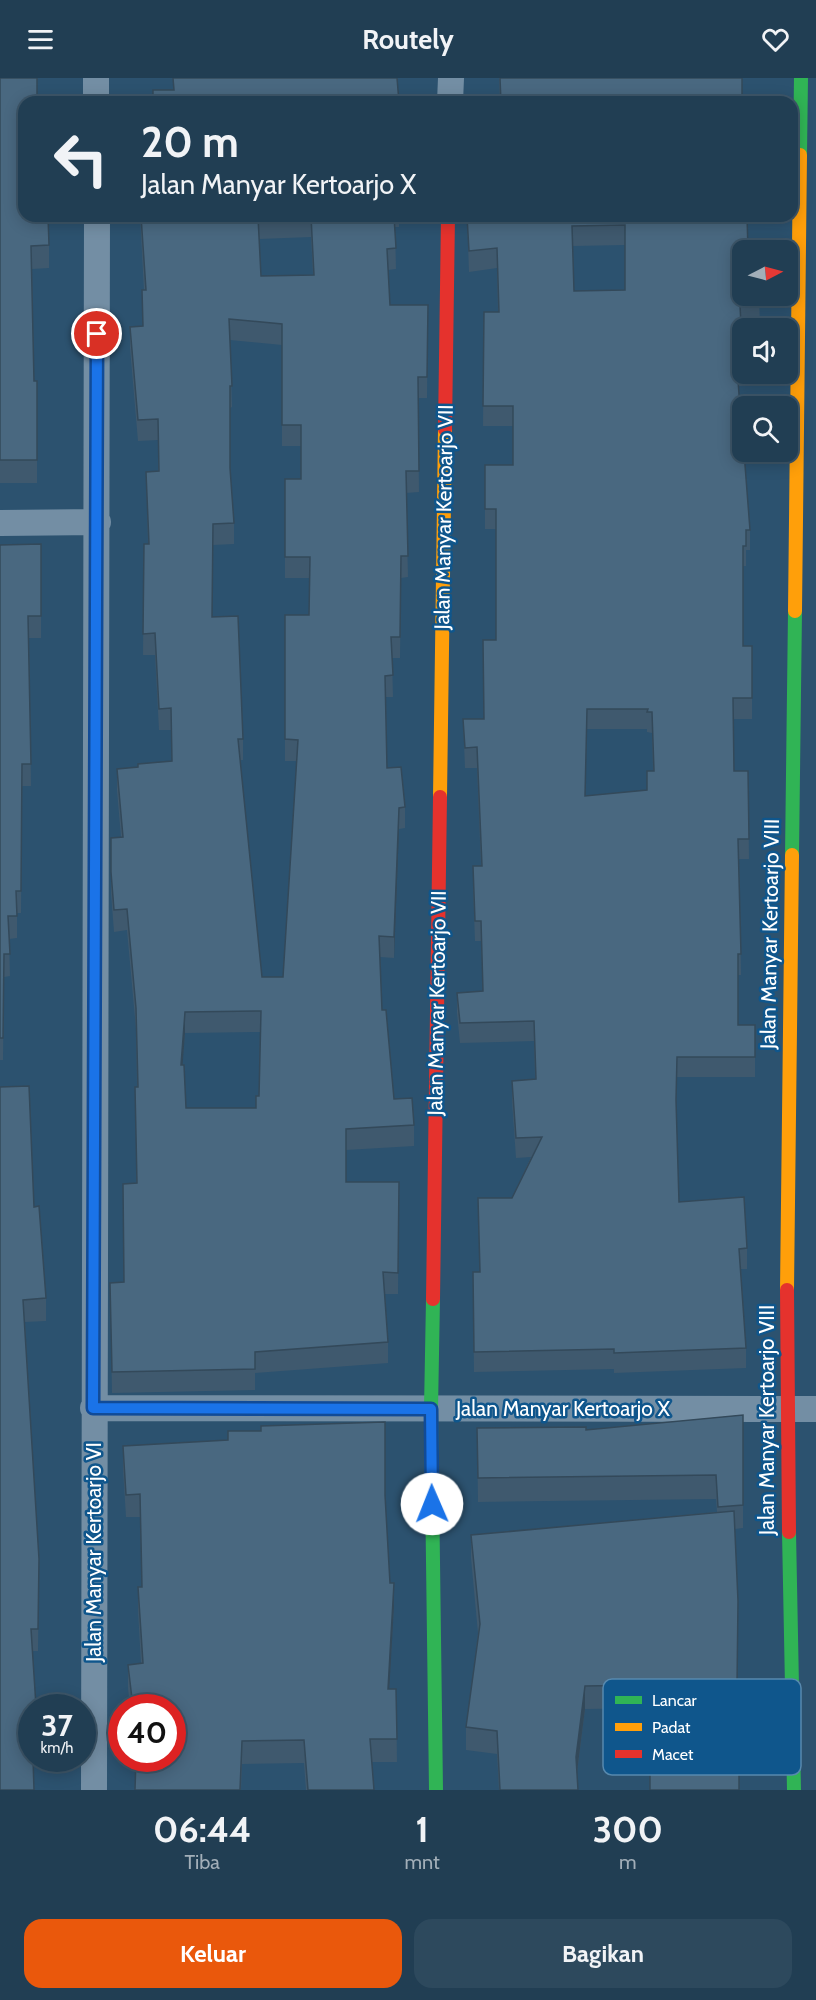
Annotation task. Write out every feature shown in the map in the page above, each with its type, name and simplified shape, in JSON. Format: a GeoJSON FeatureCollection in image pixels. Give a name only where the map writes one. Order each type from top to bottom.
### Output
{"type":"FeatureCollection","features":[{"type":"Feature","properties":{"kind":"street"},"geometry":{"type":"LineString","coordinates":[[96,78],[96,96]]}},
{"type":"Feature","properties":{"kind":"street"},"geometry":{"type":"LineString","coordinates":[[450,96],[451,78]]}},
{"type":"Feature","properties":{"kind":"street","name":"Jalan Manyar Kertoarjo VIII"},"geometry":{"type":"LineString","coordinates":[[792,1679],[786,1409],[801,78]]}},
{"type":"Feature","properties":{"kind":"street","name":"Jalan Manyar Kertoarjo VI"},"geometry":{"type":"LineString","coordinates":[[94,1790],[97,222]]}},
{"type":"Feature","properties":{"kind":"street","name":"Jalan Manyar Kertoarjo VII"},"geometry":{"type":"LineString","coordinates":[[436,1790],[431,1409],[448,222]]}},
{"type":"Feature","properties":{"kind":"street"},"geometry":{"type":"LineString","coordinates":[[0,523],[98,522]]}},
{"type":"Feature","properties":{"kind":"street","name":"Jalan Manyar Kertoarjo X"},"geometry":{"type":"LineString","coordinates":[[93,1408],[816,1409]]}},
{"type":"Feature","properties":{"kind":"street","name":"Jalan Manyar Kertoarjo VIII"},"geometry":{"type":"LineString","coordinates":[[794,1775],[794,1790]]}},
{"type":"Feature","properties":{"kind":"building"},"geometry":{"type":"Polygon","coordinates":[[[0,78],[37,78],[37,96],[18,96],[18,222],[48,222],[49,245],[31,246],[34,381],[37,381],[37,460],[0,460],[0,78]]]}},
{"type":"Feature","properties":{"kind":"building"},"geometry":{"type":"Polygon","coordinates":[[[173,78],[397,78],[398,96],[153,96],[153,90],[174,90],[173,78]]]}},
{"type":"Feature","properties":{"kind":"building"},"geometry":{"type":"Polygon","coordinates":[[[500,78],[742,78],[742,95],[746,96],[501,96],[500,78]]]}},
{"type":"Feature","properties":{"kind":"building"},"geometry":{"type":"Polygon","coordinates":[[[141,222],[258,222],[261,276],[314,275],[311,222],[394,222],[396,248],[387,249],[390,305],[428,305],[427,377],[418,377],[419,471],[406,471],[408,556],[401,556],[400,637],[391,637],[393,675],[385,676],[387,768],[401,767],[405,807],[399,808],[394,937],[379,936],[382,1010],[386,1010],[394,1099],[412,1098],[414,1125],[346,1129],[346,1182],[399,1182],[398,1273],[383,1272],[388,1342],[255,1352],[255,1369],[112,1372],[110,1283],[124,1282],[123,1184],[137,1183],[135,1087],[138,1087],[136,1008],[127,909],[114,910],[111,872],[111,838],[123,837],[117,769],[138,767],[138,764],[172,761],[171,708],[159,709],[155,633],[143,634],[144,544],[149,544],[146,472],[159,471],[158,419],[138,420],[130,327],[143,326],[142,290],[146,290],[141,222]],[[229,319],[232,386],[230,386],[230,468],[234,523],[213,524],[212,617],[238,616],[243,739],[238,739],[262,977],[283,977],[298,740],[285,739],[285,615],[309,615],[310,557],[285,557],[285,479],[301,479],[301,425],[282,425],[282,324],[229,319]],[[261,1011],[185,1012],[181,1065],[184,1065],[186,1108],[256,1108],[256,1096],[259,1096],[261,1011]]]}},
{"type":"Feature","properties":{"kind":"building"},"geometry":{"type":"Polygon","coordinates":[[[467,222],[747,222],[748,240],[732,240],[732,306],[740,306],[741,318],[732,318],[732,384],[738,384],[739,396],[732,396],[732,462],[745,462],[750,530],[746,530],[746,546],[743,546],[743,646],[752,646],[752,698],[733,698],[734,771],[748,771],[749,839],[738,839],[741,954],[738,954],[738,1025],[755,1025],[755,1057],[677,1057],[676,1100],[679,1202],[744,1197],[747,1248],[739,1249],[746,1348],[614,1353],[614,1349],[474,1352],[473,1272],[480,1272],[478,1198],[512,1198],[542,1137],[516,1138],[512,1081],[536,1079],[534,1021],[460,1023],[457,993],[483,991],[481,921],[475,921],[473,866],[482,866],[477,747],[465,748],[463,719],[484,719],[483,640],[496,640],[496,509],[485,509],[485,465],[513,465],[513,406],[483,406],[484,312],[499,312],[497,248],[469,251],[467,222]],[[625,225],[572,226],[574,291],[625,290],[625,225]],[[587,709],[585,796],[647,790],[647,771],[654,771],[652,712],[647,712],[648,709],[587,709]]]}},
{"type":"Feature","properties":{"kind":"building"},"geometry":{"type":"Polygon","coordinates":[[[41,544],[41,616],[28,616],[31,764],[22,764],[21,891],[16,891],[17,916],[8,916],[10,954],[4,954],[3,1038],[0,1038],[0,545],[41,544]]]}},
{"type":"Feature","properties":{"kind":"building"},"geometry":{"type":"Polygon","coordinates":[[[29,1086],[34,1207],[39,1206],[46,1298],[23,1300],[39,1559],[38,1629],[31,1629],[35,1694],[18,1694],[18,1772],[33,1772],[34,1790],[0,1790],[0,1087],[29,1086]]]}},
{"type":"Feature","properties":{"kind":"building"},"geometry":{"type":"Polygon","coordinates":[[[743,1415],[743,1505],[718,1507],[716,1475],[478,1478],[477,1428],[586,1427],[586,1430],[743,1415]]]}},
{"type":"Feature","properties":{"kind":"building"},"geometry":{"type":"Polygon","coordinates":[[[385,1422],[385,1495],[390,1583],[394,1583],[388,1689],[396,1689],[397,1739],[370,1739],[374,1790],[308,1790],[304,1740],[242,1741],[240,1790],[135,1790],[136,1772],[186,1772],[186,1694],[131,1694],[128,1665],[143,1663],[138,1587],[142,1587],[140,1494],[126,1495],[123,1446],[228,1440],[228,1431],[261,1431],[261,1426],[385,1422]]]}},
{"type":"Feature","properties":{"kind":"building"},"geometry":{"type":"Polygon","coordinates":[[[734,1511],[738,1601],[737,1679],[603,1679],[603,1686],[585,1686],[576,1757],[578,1790],[500,1790],[497,1731],[466,1727],[480,1624],[471,1535],[734,1511]]]}},
{"type":"Feature","properties":{"kind":"building"},"geometry":{"type":"Polygon","coordinates":[[[650,1775],[739,1775],[739,1790],[650,1790],[650,1775]]]}},
{"type":"Feature","properties":{"kind":"traffic: fast"},"geometry":{"type":"LineString","coordinates":[[800,155],[801,78]]}},
{"type":"Feature","properties":{"kind":"traffic: fast"},"geometry":{"type":"LineString","coordinates":[[792,855],[795,611]]}},
{"type":"Feature","properties":{"kind":"traffic: fast"},"geometry":{"type":"LineString","coordinates":[[433,1299],[431,1409],[436,1790]]}},
{"type":"Feature","properties":{"kind":"traffic: fast"},"geometry":{"type":"LineString","coordinates":[[789,1532],[792,1679]]}},
{"type":"Feature","properties":{"kind":"traffic: fast"},"geometry":{"type":"LineString","coordinates":[[794,1775],[794,1790]]}},
{"type":"Feature","properties":{"kind":"traffic: slow"},"geometry":{"type":"LineString","coordinates":[[795,611],[800,155]]}},
{"type":"Feature","properties":{"kind":"traffic: slow"},"geometry":{"type":"LineString","coordinates":[[440,797],[445,429]]}},
{"type":"Feature","properties":{"kind":"traffic: slow"},"geometry":{"type":"LineString","coordinates":[[787,1290],[792,855]]}},
{"type":"Feature","properties":{"kind":"traffic: jam"},"geometry":{"type":"LineString","coordinates":[[445,429],[448,222]]}},
{"type":"Feature","properties":{"kind":"traffic: jam"},"geometry":{"type":"LineString","coordinates":[[433,1299],[440,797]]}},
{"type":"Feature","properties":{"kind":"traffic: jam"},"geometry":{"type":"LineString","coordinates":[[787,1290],[789,1532]]}},
{"type":"Feature","properties":{"kind":"route"},"geometry":{"type":"LineString","coordinates":[[97,334],[98,570],[93,1408],[431,1409],[432,1504]]}}]}
